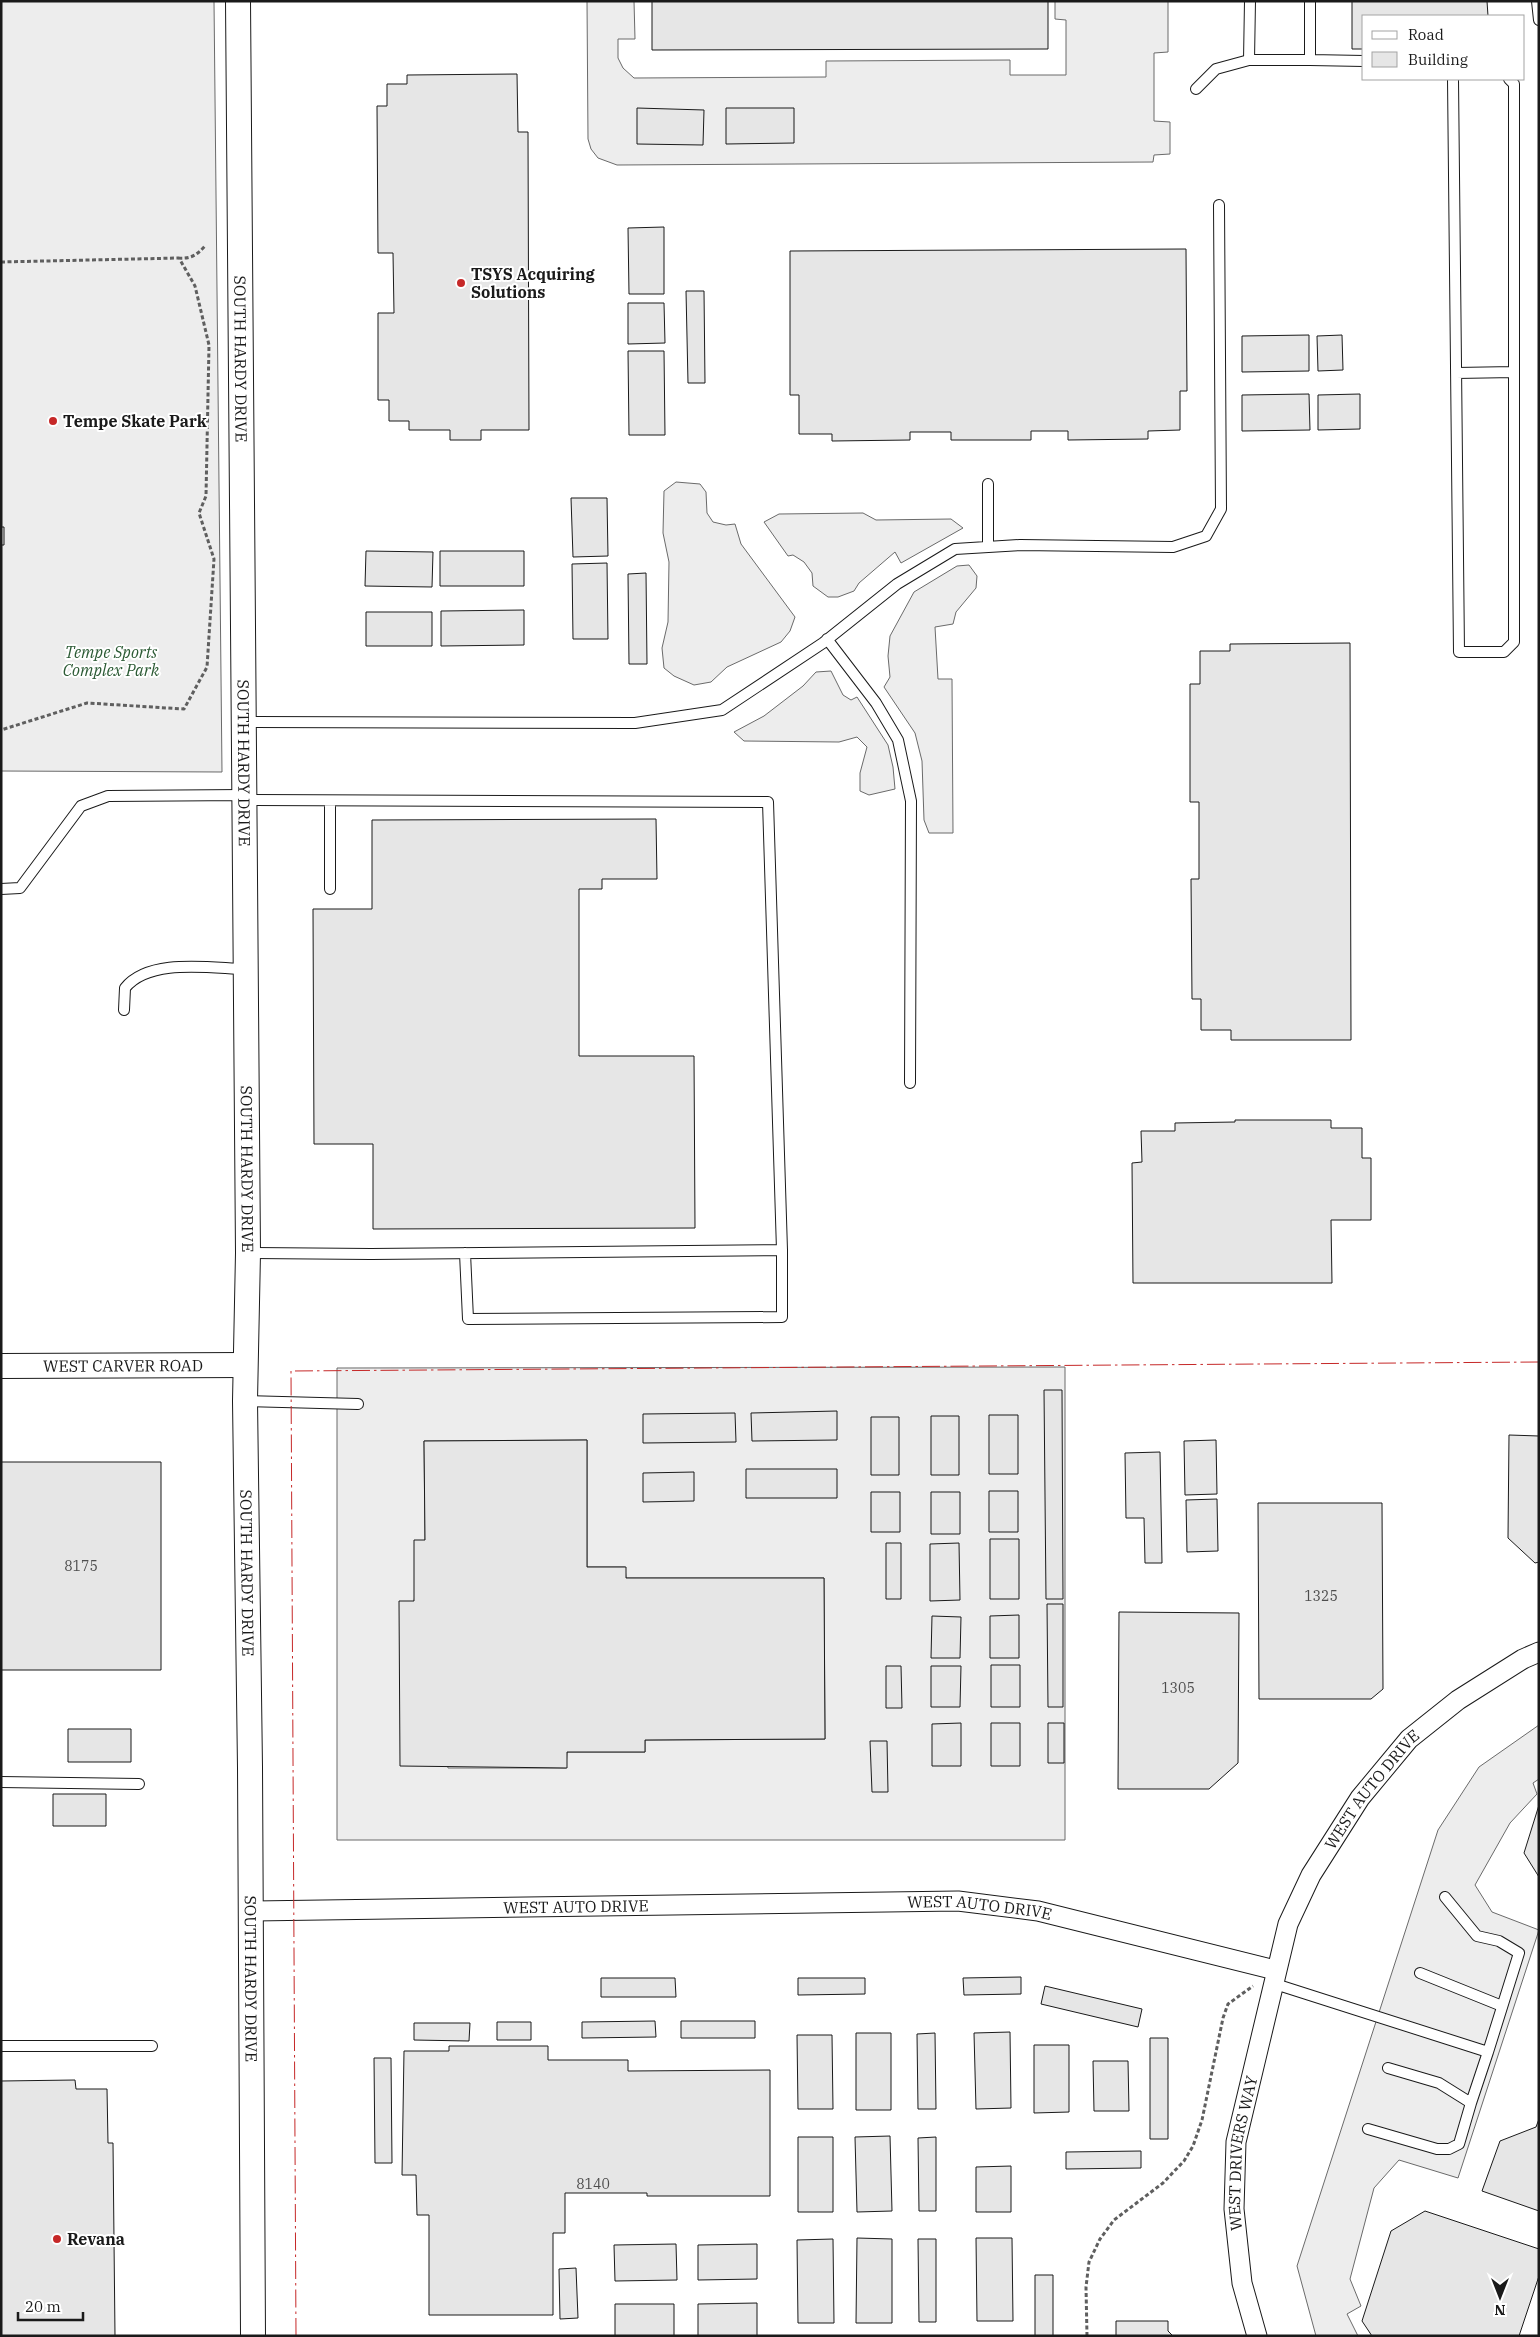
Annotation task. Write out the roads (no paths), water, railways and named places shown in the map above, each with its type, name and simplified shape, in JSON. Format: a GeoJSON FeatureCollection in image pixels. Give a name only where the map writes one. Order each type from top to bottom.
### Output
{"type":"FeatureCollection","features":[{"type":"Feature","properties":{"kind":"street","name":"SOUTH HARDY DRIVE"},"geometry":{"type":"LineString","coordinates":[[238,1],[248,1253],[245,1401],[251,1911],[253,2336]]}},
{"type":"Feature","properties":{"kind":"street","name":"WEST CARVER ROAD"},"geometry":{"type":"LineString","coordinates":[[1,1366],[245,1364]]}},
{"type":"Feature","properties":{"kind":"street","name":"WEST AUTO DRIVE"},"geometry":{"type":"LineString","coordinates":[[251,1911],[958,1901],[1038,1911],[1274,1976],[1288,1924],[1311,1875],[1365,1792],[1409,1739],[1458,1700],[1523,1659],[1539,1652]]}},
{"type":"Feature","properties":{"kind":"street","name":"WEST DRIVERS WAY"},"geometry":{"type":"LineString","coordinates":[[1257,2336],[1240,2274],[1234,2208],[1236,2142],[1274,1976]]}},
{"type":"Feature","properties":{"kind":"lane"},"geometry":{"type":"LineString","coordinates":[[1249,60],[1250,1]]}},
{"type":"Feature","properties":{"kind":"lane"},"geometry":{"type":"LineString","coordinates":[[1310,1],[1310,60]]}},
{"type":"Feature","properties":{"kind":"lane"},"geometry":{"type":"LineString","coordinates":[[1537,1],[1539,20]]}},
{"type":"Feature","properties":{"kind":"lane"},"geometry":{"type":"LineString","coordinates":[[1196,89],[1216,69],[1249,60],[1362,61]]}},
{"type":"Feature","properties":{"kind":"lane"},"geometry":{"type":"LineString","coordinates":[[1453,80],[1459,652],[1504,652],[1514,642],[1514,84],[1509,80]]}},
{"type":"Feature","properties":{"kind":"lane"},"geometry":{"type":"LineString","coordinates":[[243,722],[635,723],[722,710],[827,640],[897,584],[955,549],[1020,545],[1173,547],[1206,536],[1221,510],[1219,205]]}},
{"type":"Feature","properties":{"kind":"lane"},"geometry":{"type":"LineString","coordinates":[[1456,373],[1514,372]]}},
{"type":"Feature","properties":{"kind":"lane"},"geometry":{"type":"LineString","coordinates":[[988,484],[988,546]]}},
{"type":"Feature","properties":{"kind":"lane"},"geometry":{"type":"LineString","coordinates":[[827,640],[876,703],[898,740],[911,801],[910,1084]]}},
{"type":"Feature","properties":{"kind":"lane"},"geometry":{"type":"LineString","coordinates":[[1,889],[20,888],[81,806],[108,796],[244,797],[330,801],[768,802],[782,1250],[782,1317],[468,1319],[465,1253]]}},
{"type":"Feature","properties":{"kind":"lane"},"geometry":{"type":"LineString","coordinates":[[330,801],[330,889]]}},
{"type":"Feature","properties":{"kind":"lane"},"geometry":{"type":"LineString","coordinates":[[124,1010],[125,988],[138,975],[148,971],[171,968],[245,969]]}},
{"type":"Feature","properties":{"kind":"lane"},"geometry":{"type":"LineString","coordinates":[[248,1253],[782,1250]]}},
{"type":"Feature","properties":{"kind":"lane"},"geometry":{"type":"LineString","coordinates":[[245,1401],[358,1404]]}},
{"type":"Feature","properties":{"kind":"lane"},"geometry":{"type":"LineString","coordinates":[[1,1782],[139,1784]]}},
{"type":"Feature","properties":{"kind":"lane"},"geometry":{"type":"LineString","coordinates":[[1368,2129],[1437,2149],[1449,2149],[1458,2144],[1519,1953],[1499,1941],[1478,1936],[1445,1897]]}},
{"type":"Feature","properties":{"kind":"lane"},"geometry":{"type":"LineString","coordinates":[[1420,1973],[1502,2006]]}},
{"type":"Feature","properties":{"kind":"lane"},"geometry":{"type":"LineString","coordinates":[[1274,1976],[1488,2052]]}},
{"type":"Feature","properties":{"kind":"lane"},"geometry":{"type":"LineString","coordinates":[[1,2046],[152,2046]]}},
{"type":"Feature","properties":{"kind":"lane"},"geometry":{"type":"LineString","coordinates":[[1388,2068],[1439,2083],[1471,2102]]}},
{"type":"Feature","properties":{"kind":"place","name":"TSYS Acquiring Solutions"},"geometry":{"type":"Point","coordinates":[461,283]}},
{"type":"Feature","properties":{"kind":"place","name":"Tempe Skate Park"},"geometry":{"type":"Point","coordinates":[53,421]}},
{"type":"Feature","properties":{"kind":"place","name":"Revana"},"geometry":{"type":"Point","coordinates":[57,2239]}},
{"type":"Feature","properties":{"kind":"park label","name":"Tempe Sports Complex Park"},"geometry":{"type":"Point","coordinates":[111,661]}}]}
